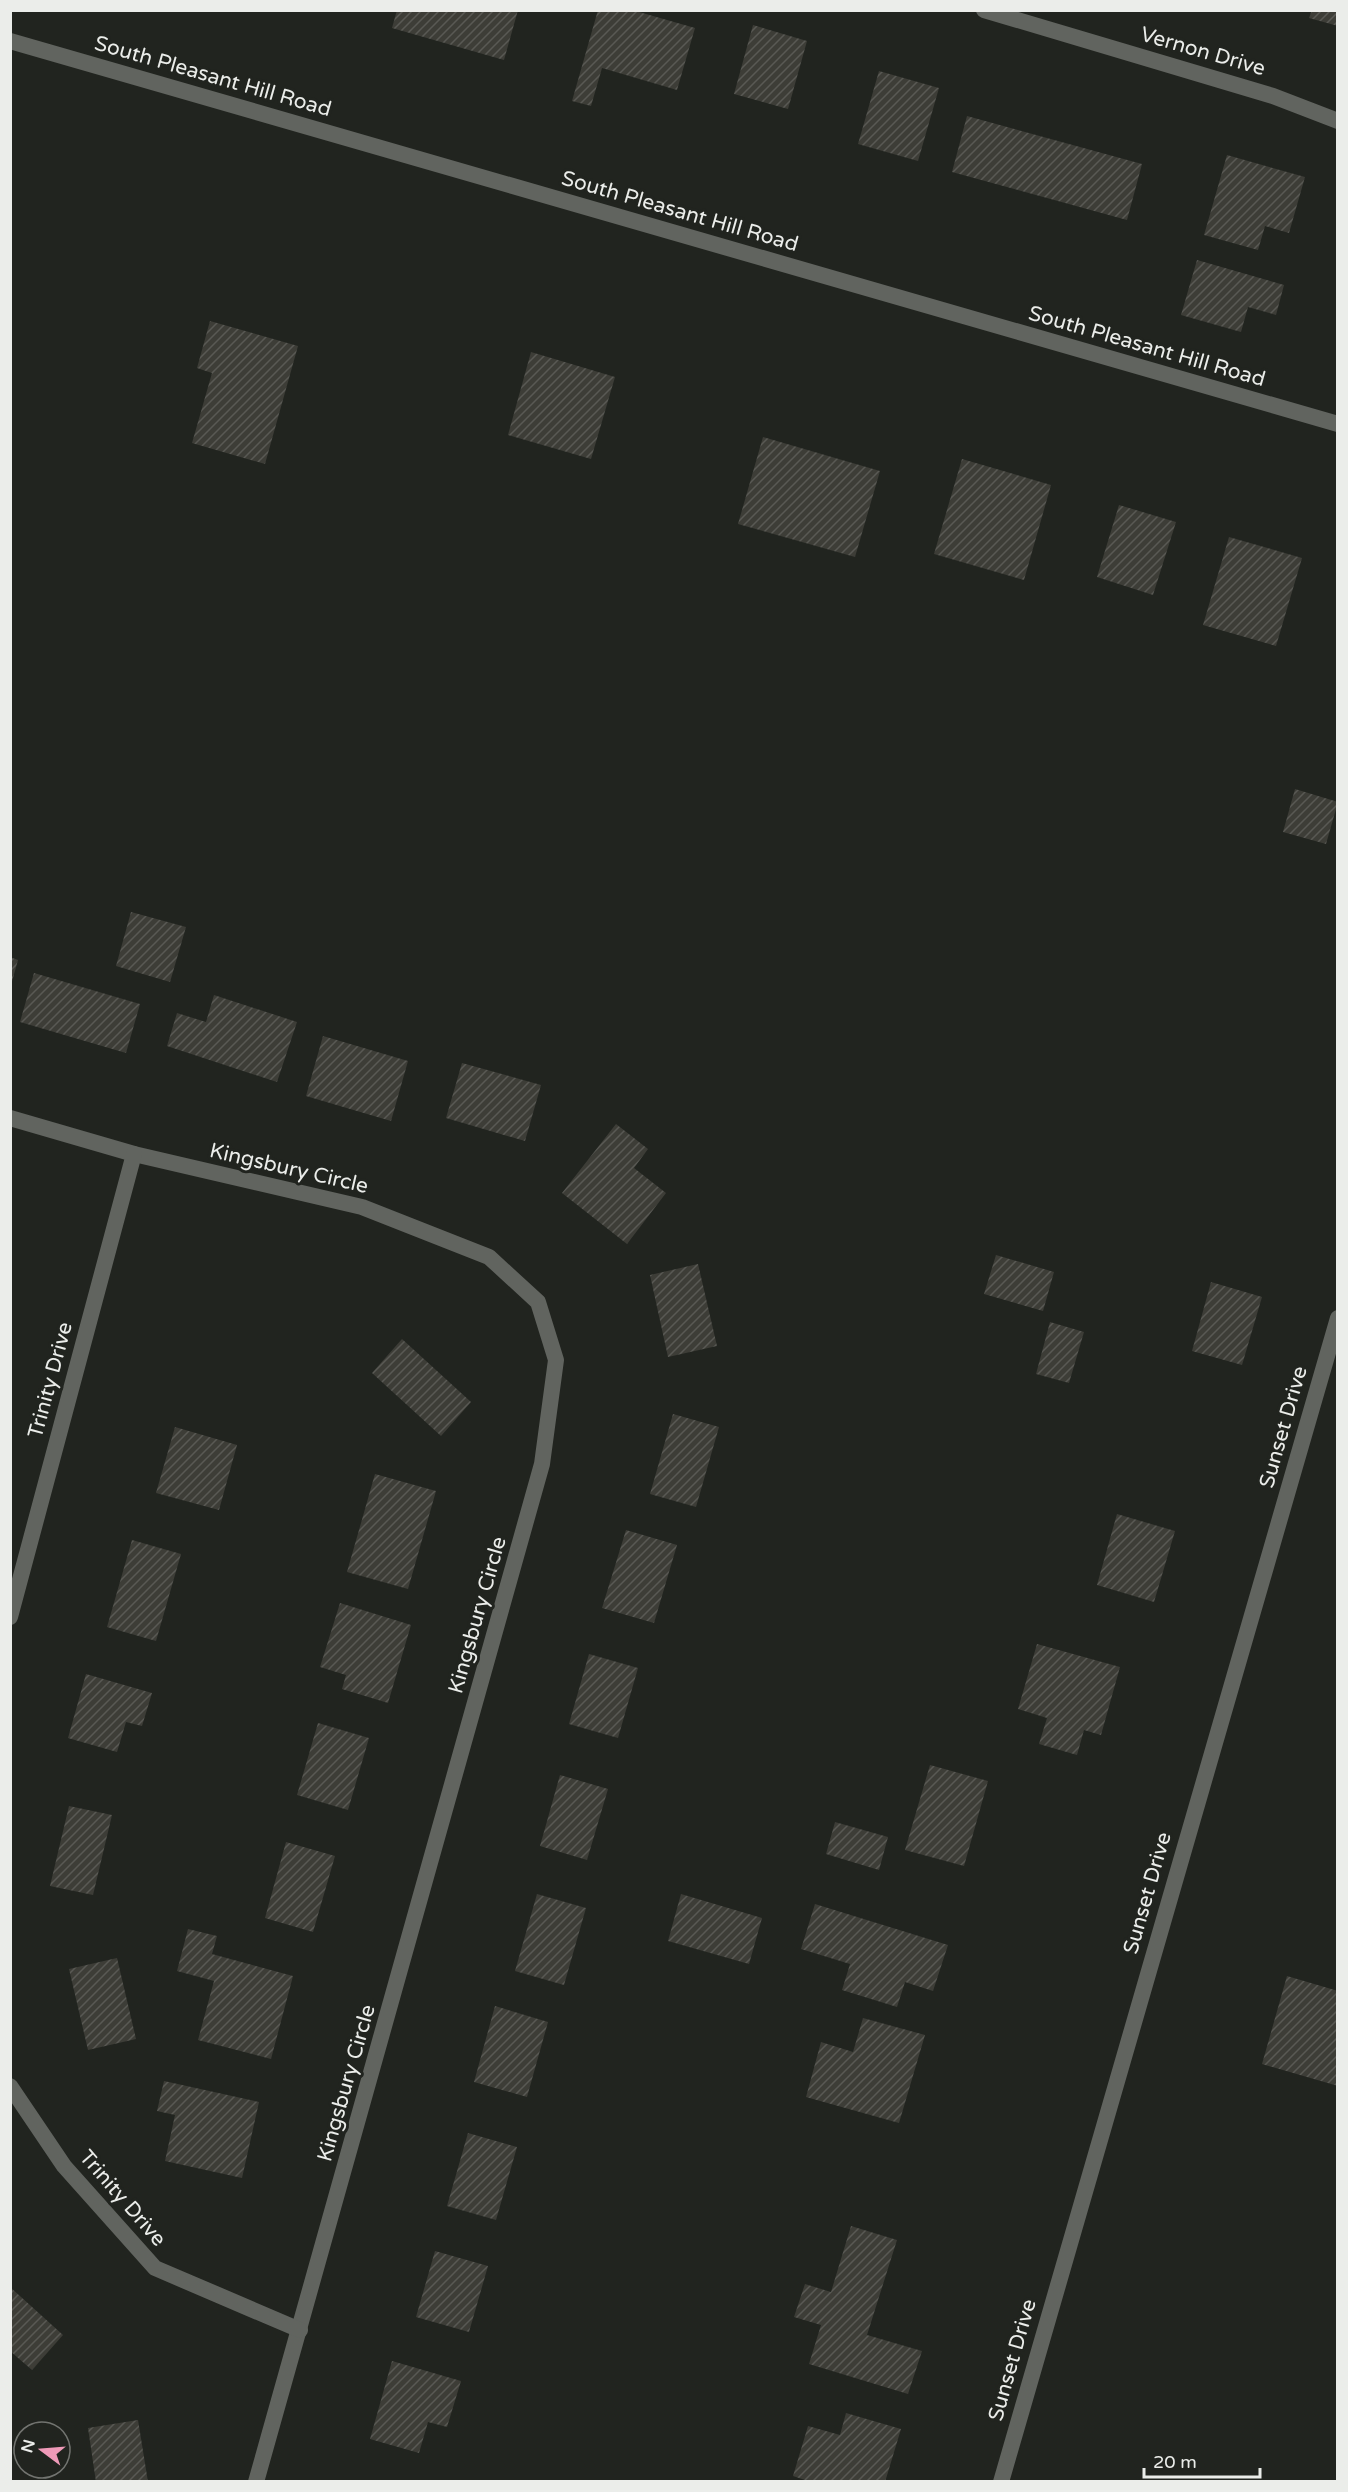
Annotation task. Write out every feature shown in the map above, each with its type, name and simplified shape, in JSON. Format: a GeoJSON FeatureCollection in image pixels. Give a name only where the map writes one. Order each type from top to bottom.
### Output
{"type":"FeatureCollection","features":[{"type":"Feature","properties":{"kind":"street","name":"Vernon Drive"},"geometry":{"type":"LineString","coordinates":[[984,10],[1273,96],[1338,121]]}},
{"type":"Feature","properties":{"kind":"street","name":"South Pleasant Hill Road"},"geometry":{"type":"LineString","coordinates":[[10,41],[1338,424]]}},
{"type":"Feature","properties":{"kind":"street","name":"Kingsbury Circle"},"geometry":{"type":"LineString","coordinates":[[10,1118],[134,1154],[362,1207],[489,1257],[538,1302],[556,1360],[542,1464],[256,2481]]}},
{"type":"Feature","properties":{"kind":"street","name":"Trinity Drive"},"geometry":{"type":"LineString","coordinates":[[10,1617],[134,1154]]}},
{"type":"Feature","properties":{"kind":"street","name":"Sunset Drive"},"geometry":{"type":"LineString","coordinates":[[1001,2481],[1338,1318]]}},
{"type":"Feature","properties":{"kind":"street","name":"Trinity Drive"},"geometry":{"type":"LineString","coordinates":[[10,2085],[64,2166],[155,2268],[300,2330]]}},
{"type":"Feature","properties":{"kind":"building"},"geometry":{"type":"Polygon","coordinates":[[[397,10],[518,10],[504,60],[392,28],[397,10]]]}},
{"type":"Feature","properties":{"kind":"building"},"geometry":{"type":"Polygon","coordinates":[[[598,10],[632,10],[695,28],[677,90],[602,68],[591,106],[572,101],[598,10]]]}},
{"type":"Feature","properties":{"kind":"building"},"geometry":{"type":"Polygon","coordinates":[[[1312,10],[1338,10],[1338,26],[1309,18],[1312,10]]]}},
{"type":"Feature","properties":{"kind":"building"},"geometry":{"type":"Polygon","coordinates":[[[753,25],[807,41],[788,109],[734,94],[753,25]]]}},
{"type":"Feature","properties":{"kind":"building"},"geometry":{"type":"Polygon","coordinates":[[[879,71],[939,88],[918,161],[858,144],[879,71]]]}},
{"type":"Feature","properties":{"kind":"building"},"geometry":{"type":"Polygon","coordinates":[[[967,116],[1142,164],[1127,220],[952,172],[967,116]]]}},
{"type":"Feature","properties":{"kind":"building"},"geometry":{"type":"Polygon","coordinates":[[[1227,155],[1305,177],[1289,233],[1265,226],[1258,250],[1204,235],[1227,155]]]}},
{"type":"Feature","properties":{"kind":"building"},"geometry":{"type":"Polygon","coordinates":[[[1197,260],[1284,285],[1276,315],[1248,307],[1241,332],[1181,315],[1197,260]]]}},
{"type":"Feature","properties":{"kind":"building"},"geometry":{"type":"Polygon","coordinates":[[[210,321],[298,346],[265,464],[192,443],[212,373],[197,368],[210,321]]]}},
{"type":"Feature","properties":{"kind":"building"},"geometry":{"type":"Polygon","coordinates":[[[531,352],[615,377],[591,459],[508,435],[531,352]]]}},
{"type":"Feature","properties":{"kind":"building"},"geometry":{"type":"Polygon","coordinates":[[[763,437],[880,471],[855,557],[738,524],[763,437]]]}},
{"type":"Feature","properties":{"kind":"building"},"geometry":{"type":"Polygon","coordinates":[[[962,459],[1051,485],[1024,580],[934,554],[962,459]]]}},
{"type":"Feature","properties":{"kind":"building"},"geometry":{"type":"Polygon","coordinates":[[[1119,505],[1176,522],[1153,595],[1097,577],[1119,505]]]}},
{"type":"Feature","properties":{"kind":"building"},"geometry":{"type":"Polygon","coordinates":[[[1229,537],[1302,558],[1276,646],[1203,625],[1229,537]]]}},
{"type":"Feature","properties":{"kind":"building"},"geometry":{"type":"Polygon","coordinates":[[[1295,789],[1338,802],[1326,844],[1283,832],[1295,789]]]}},
{"type":"Feature","properties":{"kind":"building"},"geometry":{"type":"Polygon","coordinates":[[[131,912],[186,927],[170,982],[116,966],[131,912]]]}},
{"type":"Feature","properties":{"kind":"building"},"geometry":{"type":"Polygon","coordinates":[[[10,957],[18,960],[11,985],[10,985],[10,957]]]}},
{"type":"Feature","properties":{"kind":"building"},"geometry":{"type":"Polygon","coordinates":[[[34,973],[140,1004],[126,1053],[20,1022],[34,973]]]}},
{"type":"Feature","properties":{"kind":"building"},"geometry":{"type":"Polygon","coordinates":[[[214,995],[297,1022],[277,1082],[167,1046],[177,1013],[206,1022],[214,995]]]}},
{"type":"Feature","properties":{"kind":"building"},"geometry":{"type":"Polygon","coordinates":[[[323,1036],[408,1061],[391,1121],[306,1096],[323,1036]]]}},
{"type":"Feature","properties":{"kind":"building"},"geometry":{"type":"Polygon","coordinates":[[[462,1063],[541,1085],[525,1141],[446,1118],[462,1063]]]}},
{"type":"Feature","properties":{"kind":"building"},"geometry":{"type":"Polygon","coordinates":[[[616,1124],[648,1149],[634,1168],[666,1193],[627,1244],[562,1193],[616,1124]]]}},
{"type":"Feature","properties":{"kind":"building"},"geometry":{"type":"Polygon","coordinates":[[[996,1255],[1054,1272],[1043,1311],[984,1294],[996,1255]]]}},
{"type":"Feature","properties":{"kind":"building"},"geometry":{"type":"Polygon","coordinates":[[[698,1264],[717,1346],[668,1357],[650,1275],[698,1264]]]}},
{"type":"Feature","properties":{"kind":"building"},"geometry":{"type":"Polygon","coordinates":[[[1211,1282],[1262,1297],[1242,1365],[1192,1351],[1211,1282]]]}},
{"type":"Feature","properties":{"kind":"building"},"geometry":{"type":"Polygon","coordinates":[[[1050,1322],[1084,1332],[1069,1383],[1036,1374],[1050,1322]]]}},
{"type":"Feature","properties":{"kind":"building"},"geometry":{"type":"Polygon","coordinates":[[[402,1339],[471,1402],[441,1436],[372,1373],[402,1339]]]}},
{"type":"Feature","properties":{"kind":"building"},"geometry":{"type":"Polygon","coordinates":[[[673,1414],[719,1427],[696,1507],[650,1494],[673,1414]]]}},
{"type":"Feature","properties":{"kind":"building"},"geometry":{"type":"Polygon","coordinates":[[[175,1427],[237,1445],[219,1510],[156,1493],[175,1427]]]}},
{"type":"Feature","properties":{"kind":"building"},"geometry":{"type":"Polygon","coordinates":[[[375,1474],[436,1491],[408,1589],[347,1572],[375,1474]]]}},
{"type":"Feature","properties":{"kind":"building"},"geometry":{"type":"Polygon","coordinates":[[[1117,1514],[1175,1531],[1154,1602],[1097,1585],[1117,1514]]]}},
{"type":"Feature","properties":{"kind":"building"},"geometry":{"type":"Polygon","coordinates":[[[626,1530],[677,1545],[654,1623],[602,1608],[626,1530]]]}},
{"type":"Feature","properties":{"kind":"building"},"geometry":{"type":"Polygon","coordinates":[[[132,1540],[181,1554],[156,1641],[107,1627],[132,1540]]]}},
{"type":"Feature","properties":{"kind":"building"},"geometry":{"type":"Polygon","coordinates":[[[340,1603],[411,1625],[388,1703],[342,1689],[346,1675],[320,1667],[340,1603]]]}},
{"type":"Feature","properties":{"kind":"building"},"geometry":{"type":"Polygon","coordinates":[[[1037,1644],[1120,1667],[1101,1735],[1084,1730],[1077,1755],[1039,1744],[1047,1718],[1018,1709],[1037,1644]]]}},
{"type":"Feature","properties":{"kind":"building"},"geometry":{"type":"Polygon","coordinates":[[[589,1654],[638,1668],[618,1738],[569,1724],[589,1654]]]}},
{"type":"Feature","properties":{"kind":"building"},"geometry":{"type":"Polygon","coordinates":[[[86,1674],[152,1693],[142,1726],[126,1722],[117,1752],[68,1738],[86,1674]]]}},
{"type":"Feature","properties":{"kind":"building"},"geometry":{"type":"Polygon","coordinates":[[[318,1723],[369,1738],[348,1810],[297,1795],[318,1723]]]}},
{"type":"Feature","properties":{"kind":"building"},"geometry":{"type":"Polygon","coordinates":[[[930,1765],[988,1781],[964,1866],[905,1850],[930,1765]]]}},
{"type":"Feature","properties":{"kind":"building"},"geometry":{"type":"Polygon","coordinates":[[[560,1775],[608,1789],[587,1860],[540,1846],[560,1775]]]}},
{"type":"Feature","properties":{"kind":"building"},"geometry":{"type":"Polygon","coordinates":[[[69,1806],[112,1815],[93,1895],[50,1886],[69,1806]]]}},
{"type":"Feature","properties":{"kind":"building"},"geometry":{"type":"Polygon","coordinates":[[[835,1822],[888,1837],[879,1870],[826,1854],[835,1822]]]}},
{"type":"Feature","properties":{"kind":"building"},"geometry":{"type":"Polygon","coordinates":[[[286,1842],[335,1856],[313,1932],[265,1918],[286,1842]]]}},
{"type":"Feature","properties":{"kind":"building"},"geometry":{"type":"Polygon","coordinates":[[[537,1894],[586,1908],[564,1985],[515,1971],[537,1894]]]}},
{"type":"Feature","properties":{"kind":"building"},"geometry":{"type":"Polygon","coordinates":[[[681,1894],[762,1918],[749,1964],[668,1941],[681,1894]]]}},
{"type":"Feature","properties":{"kind":"building"},"geometry":{"type":"Polygon","coordinates":[[[815,1904],[948,1945],[933,1991],[905,1982],[897,2007],[842,1990],[850,1964],[801,1949],[815,1904]]]}},
{"type":"Feature","properties":{"kind":"building"},"geometry":{"type":"Polygon","coordinates":[[[188,1929],[217,1936],[212,1954],[293,1976],[271,2059],[198,2040],[214,1981],[177,1971],[188,1929]]]}},
{"type":"Feature","properties":{"kind":"building"},"geometry":{"type":"Polygon","coordinates":[[[117,1958],[136,2039],[88,2050],[69,1969],[117,1958]]]}},
{"type":"Feature","properties":{"kind":"building"},"geometry":{"type":"Polygon","coordinates":[[[1287,1976],[1338,1991],[1338,2086],[1262,2064],[1287,1976]]]}},
{"type":"Feature","properties":{"kind":"building"},"geometry":{"type":"Polygon","coordinates":[[[495,2006],[548,2022],[527,2097],[474,2082],[495,2006]]]}},
{"type":"Feature","properties":{"kind":"building"},"geometry":{"type":"Polygon","coordinates":[[[863,2018],[925,2035],[899,2123],[806,2097],[821,2042],[853,2052],[863,2018]]]}},
{"type":"Feature","properties":{"kind":"building"},"geometry":{"type":"Polygon","coordinates":[[[164,2081],[259,2102],[242,2178],[165,2161],[175,2115],[157,2111],[164,2081]]]}},
{"type":"Feature","properties":{"kind":"building"},"geometry":{"type":"Polygon","coordinates":[[[468,2133],[517,2147],[496,2220],[447,2206],[468,2133]]]}},
{"type":"Feature","properties":{"kind":"building"},"geometry":{"type":"Polygon","coordinates":[[[851,2226],[897,2240],[867,2335],[922,2351],[908,2394],[809,2364],[821,2325],[794,2317],[805,2284],[831,2292],[851,2226]]]}},
{"type":"Feature","properties":{"kind":"building"},"geometry":{"type":"Polygon","coordinates":[[[435,2251],[488,2266],[469,2332],[416,2317],[435,2251]]]}},
{"type":"Feature","properties":{"kind":"building"},"geometry":{"type":"Polygon","coordinates":[[[10,2287],[63,2335],[32,2370],[10,2351],[10,2287]]]}},
{"type":"Feature","properties":{"kind":"building"},"geometry":{"type":"Polygon","coordinates":[[[392,2361],[461,2381],[447,2427],[428,2422],[419,2453],[370,2439],[392,2361]]]}},
{"type":"Feature","properties":{"kind":"building"},"geometry":{"type":"Polygon","coordinates":[[[846,2413],[901,2429],[885,2482],[811,2482],[793,2476],[808,2426],[840,2435],[846,2413]]]}},
{"type":"Feature","properties":{"kind":"building"},"geometry":{"type":"Polygon","coordinates":[[[138,2420],[148,2482],[96,2482],[88,2428],[138,2420]]]}}]}
